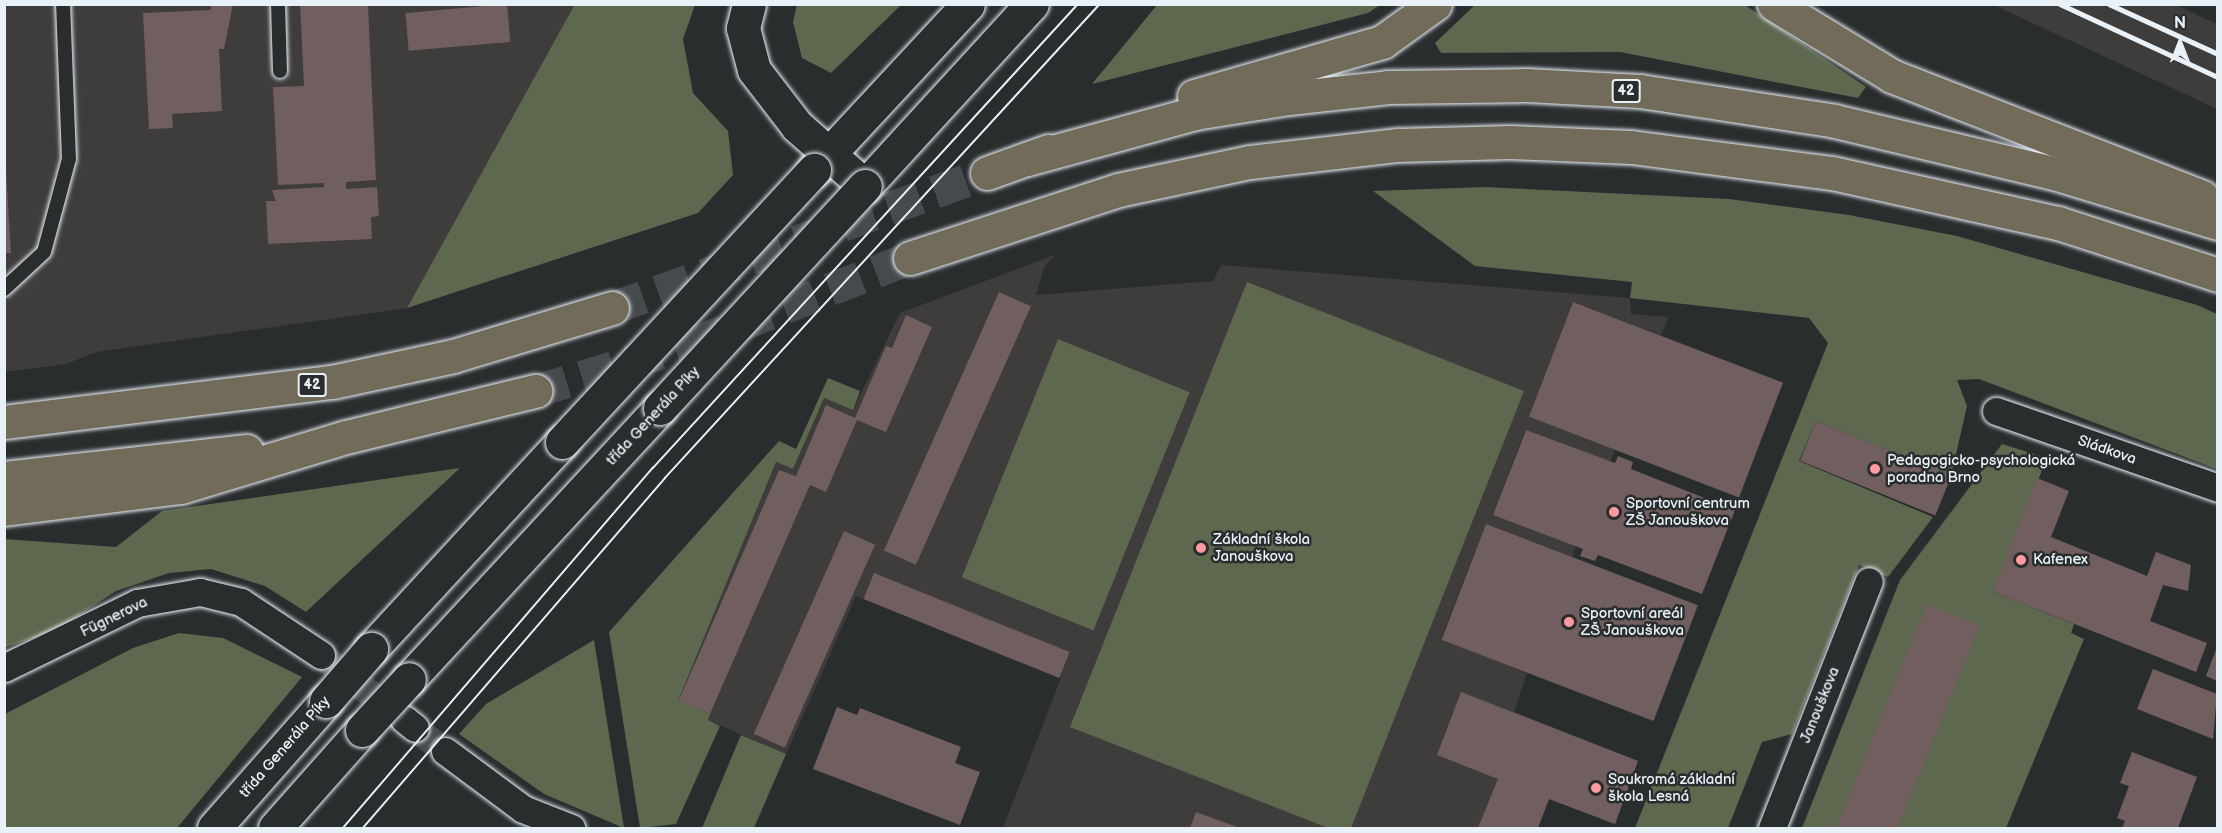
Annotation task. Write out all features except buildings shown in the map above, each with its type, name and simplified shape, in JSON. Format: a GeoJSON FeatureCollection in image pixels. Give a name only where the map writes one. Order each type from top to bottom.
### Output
{"type":"FeatureCollection","features":[{"type":"Feature","properties":{"kind":"highway","name":"42"},"geometry":{"type":"LineString","coordinates":[[987,173],[1182,99],[1382,42],[1435,4]]}},
{"type":"Feature","properties":{"kind":"highway"},"geometry":{"type":"LineString","coordinates":[[1774,4],[1901,80],[2217,204]]}},
{"type":"Feature","properties":{"kind":"highway","name":"42"},"geometry":{"type":"LineString","coordinates":[[1027,159],[1194,113],[1289,98],[1388,87],[1549,86],[1640,92],[1834,121],[2054,173],[2217,224]]}},
{"type":"Feature","properties":{"kind":"highway"},"geometry":{"type":"LineString","coordinates":[[910,258],[1118,190],[1250,162],[1398,145],[1510,142],[1631,147],[1844,175],[2058,223],[2217,275]]}},
{"type":"Feature","properties":{"kind":"highway","name":"42"},"geometry":{"type":"LineString","coordinates":[[4,422],[332,382],[453,356],[612,308]]}},
{"type":"Feature","properties":{"kind":"highway"},"geometry":{"type":"LineString","coordinates":[[4,509],[181,487],[346,437],[535,391]]}},
{"type":"Feature","properties":{"kind":"highway"},"geometry":{"type":"LineString","coordinates":[[4,478],[346,437]]}},
{"type":"Feature","properties":{"kind":"main road"},"geometry":{"type":"LineString","coordinates":[[749,4],[743,28],[754,70],[826,163],[865,186]]}},
{"type":"Feature","properties":{"kind":"main road","name":"třída Generála Píky"},"geometry":{"type":"LineString","coordinates":[[214,828],[371,649],[562,442],[826,163],[968,4]]}},
{"type":"Feature","properties":{"kind":"main road","name":"třída Generála Píky"},"geometry":{"type":"LineString","coordinates":[[275,828],[362,730],[1032,4]]}},
{"type":"Feature","properties":{"kind":"street","name":"Sládkova"},"geometry":{"type":"LineString","coordinates":[[1996,411],[2217,488]]}},
{"type":"Feature","properties":{"kind":"street","name":"Janouškova"},"geometry":{"type":"LineString","coordinates":[[1772,828],[1869,581]]}},
{"type":"Feature","properties":{"kind":"street","name":"Fügnerova"},"geometry":{"type":"LineString","coordinates":[[4,668],[137,603],[200,592],[241,602],[321,655]]}},
{"type":"Feature","properties":{"kind":"street"},"geometry":{"type":"LineString","coordinates":[[445,750],[523,809],[571,828]]}},
{"type":"Feature","properties":{"kind":"lane"},"geometry":{"type":"LineString","coordinates":[[4,289],[44,252],[69,159],[63,4]]}},
{"type":"Feature","properties":{"kind":"lane"},"geometry":{"type":"LineString","coordinates":[[278,4],[280,71]]}},
{"type":"Feature","properties":{"kind":"shaded area"},"geometry":{"type":"Polygon","coordinates":[[[4,5],[575,5],[407,308],[96,352],[66,364],[5,372],[4,5]]]}},
{"type":"Feature","properties":{"kind":"shaded area"},"geometry":{"type":"Polygon","coordinates":[[[1994,5],[2176,5],[2217,24],[2217,109],[1994,5]]]}},
{"type":"Feature","properties":{"kind":"shaded area","name":"Základní škola Janouškova"},"geometry":{"type":"Polygon","coordinates":[[[1055,255],[1044,267],[1036,295],[1213,281],[1221,265],[1630,298],[1631,314],[1669,317],[1661,335],[1573,302],[1529,417],[1615,450],[1610,462],[1525,430],[1493,515],[1576,546],[1572,557],[1486,524],[1441,639],[1527,673],[1514,712],[1638,761],[1615,824],[1549,799],[1538,828],[1003,828],[1061,678],[856,596],[786,754],[708,720],[710,714],[679,700],[776,462],[793,469],[824,398],[853,410],[900,313],[1055,255]]]}},
{"type":"Feature","properties":{"kind":"green space"},"geometry":{"type":"Polygon","coordinates":[[[575,4],[695,5],[683,39],[693,93],[728,131],[733,175],[698,213],[407,308],[575,4]]]}},
{"type":"Feature","properties":{"kind":"green space"},"geometry":{"type":"Polygon","coordinates":[[[797,4],[901,5],[831,73],[802,58],[793,22],[797,4]]]}},
{"type":"Feature","properties":{"kind":"green space"},"geometry":{"type":"Polygon","coordinates":[[[1476,4],[1745,5],[1866,87],[1858,98],[1620,52],[1441,53],[1435,43],[1476,4]]]}},
{"type":"Feature","properties":{"kind":"green space"},"geometry":{"type":"Polygon","coordinates":[[[1157,5],[1380,5],[1368,13],[1092,84],[1157,5]]]}},
{"type":"Feature","properties":{"kind":"green space"},"geometry":{"type":"Polygon","coordinates":[[[1484,187],[1729,199],[1849,215],[1957,236],[2197,305],[2217,314],[2217,469],[1979,379],[1957,380],[1967,406],[1951,476],[1816,421],[1799,461],[1933,517],[1888,577],[1859,565],[1792,734],[1762,742],[1728,828],[1635,828],[1828,343],[1809,318],[1630,298],[1632,282],[1475,266],[1373,191],[1484,187]]]}},
{"type":"Feature","properties":{"kind":"green space"},"geometry":{"type":"Polygon","coordinates":[[[1247,282],[1524,391],[1351,828],[1328,828],[1070,727],[1247,282]]]}},
{"type":"Feature","properties":{"kind":"green space"},"geometry":{"type":"Polygon","coordinates":[[[1058,339],[1190,392],[1093,630],[962,577],[1058,339]]]}},
{"type":"Feature","properties":{"kind":"green space"},"geometry":{"type":"Polygon","coordinates":[[[828,378],[860,391],[853,410],[824,398],[793,469],[776,462],[679,699],[710,714],[708,720],[720,726],[676,824],[640,828],[609,632],[779,441],[796,449],[828,378]]]}},
{"type":"Feature","properties":{"kind":"green space"},"geometry":{"type":"Polygon","coordinates":[[[2002,444],[2047,458],[1993,592],[2074,624],[2071,633],[2084,639],[2006,828],[1802,828],[1900,580],[2002,444]]]}},
{"type":"Feature","properties":{"kind":"green space"},"geometry":{"type":"Polygon","coordinates":[[[460,468],[306,612],[265,586],[211,569],[169,573],[116,591],[58,629],[4,648],[4,539],[116,547],[162,511],[460,468]]]}},
{"type":"Feature","properties":{"kind":"green space"},"geometry":{"type":"Polygon","coordinates":[[[179,633],[223,638],[302,677],[177,828],[5,828],[5,714],[133,648],[179,633]]]}},
{"type":"Feature","properties":{"kind":"green space"},"geometry":{"type":"Polygon","coordinates":[[[594,640],[624,828],[544,794],[459,734],[486,704],[594,640]]]}},
{"type":"Feature","properties":{"kind":"green space"},"geometry":{"type":"Polygon","coordinates":[[[741,735],[786,754],[754,828],[702,828],[741,735]]]}},
{"type":"Feature","properties":{"kind":"tunnel"},"geometry":{"type":"LineString","coordinates":[[612,308],[987,173]]}},
{"type":"Feature","properties":{"kind":"tunnel"},"geometry":{"type":"LineString","coordinates":[[535,391],[693,343],[910,258]]}},
{"type":"Feature","properties":{"kind":"tunnel"},"geometry":{"type":"LineString","coordinates":[[321,655],[401,717]]}},
{"type":"Feature","properties":{"kind":"tunnel"},"geometry":{"type":"LineString","coordinates":[[415,728],[445,751]]}},
{"type":"Feature","properties":{"kind":"tram line"},"geometry":{"type":"LineString","coordinates":[[343,828],[653,468],[1078,4]]}},
{"type":"Feature","properties":{"kind":"tram line"},"geometry":{"type":"LineString","coordinates":[[363,828],[665,478],[1100,4]]}},
{"type":"Feature","properties":{"kind":"railway"},"geometry":{"type":"LineString","coordinates":[[2060,4],[2218,77]]}},
{"type":"Feature","properties":{"kind":"railway"},"geometry":{"type":"LineString","coordinates":[[2109,4],[2218,54]]}},
{"type":"Feature","properties":{"kind":"place","name":"Pedagogicko-psychologická poradna Brno"},"geometry":{"type":"Point","coordinates":[1875,469]}},
{"type":"Feature","properties":{"kind":"place","name":"Sportovní centrum ZŠ Janouškova"},"geometry":{"type":"Point","coordinates":[1614,512]}},
{"type":"Feature","properties":{"kind":"place","name":"Základní škola Janouškova"},"geometry":{"type":"Point","coordinates":[1201,548]}},
{"type":"Feature","properties":{"kind":"place","name":"Kafenex"},"geometry":{"type":"Point","coordinates":[2021,560]}},
{"type":"Feature","properties":{"kind":"place","name":"Sportovní areál ZŠ Janouškova"},"geometry":{"type":"Point","coordinates":[1569,622]}},
{"type":"Feature","properties":{"kind":"place","name":"Soukromá základní škola Lesná"},"geometry":{"type":"Point","coordinates":[1596,788]}}]}
